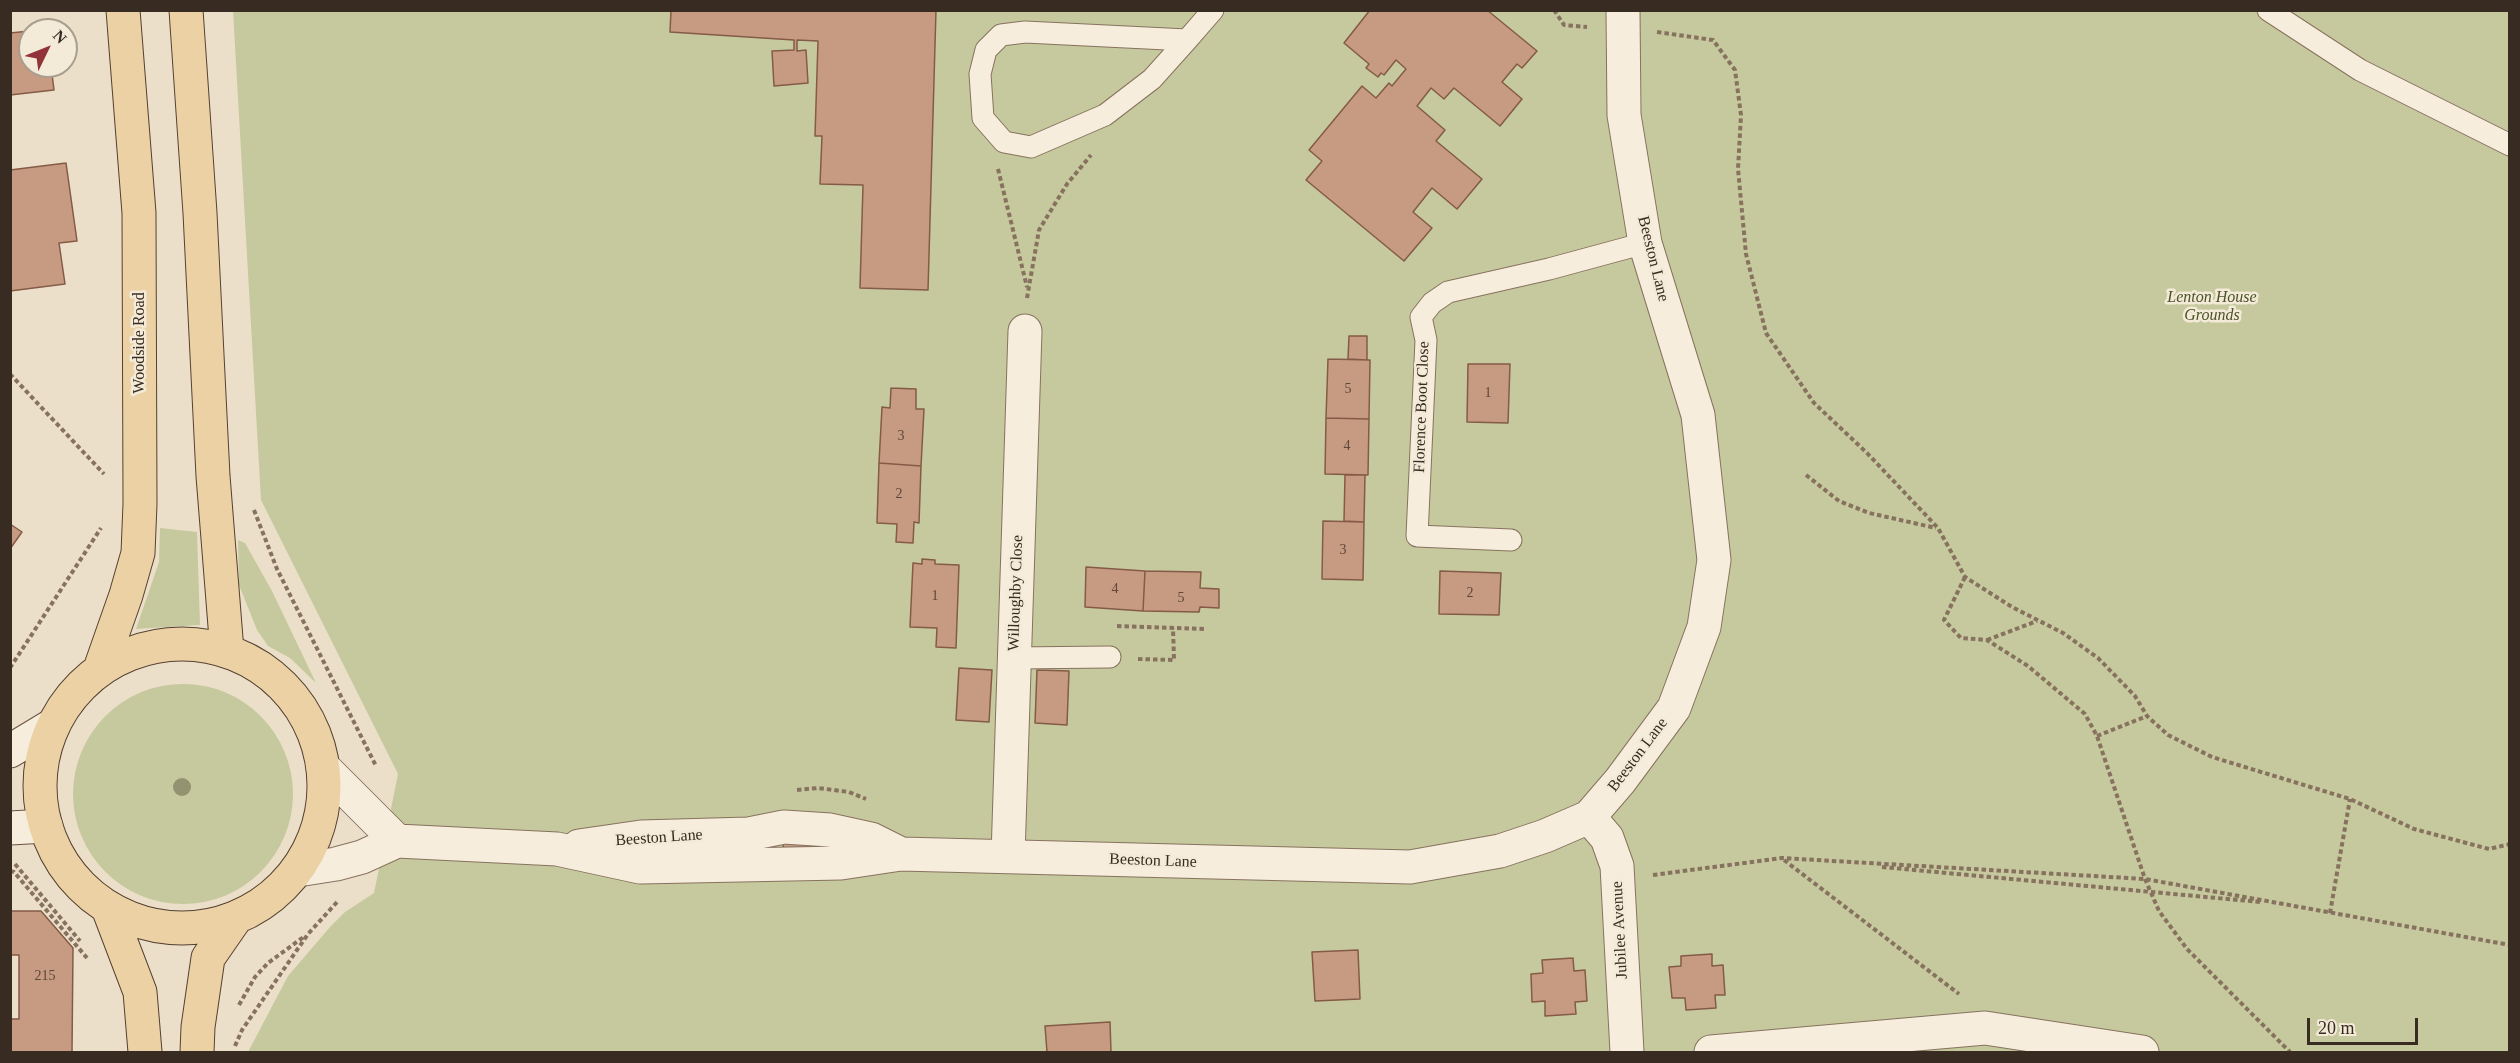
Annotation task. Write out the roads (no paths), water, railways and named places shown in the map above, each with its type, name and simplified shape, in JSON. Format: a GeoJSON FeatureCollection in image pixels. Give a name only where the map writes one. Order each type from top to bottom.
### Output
{"type":"FeatureCollection","features":[{"type":"Feature","properties":{"kind":"main road","name":"Woodside Road"},"geometry":{"type":"LineString","coordinates":[[100,669],[138,553],[140,504],[139,213],[123,10]]}},
{"type":"Feature","properties":{"kind":"main road"},"geometry":{"type":"LineString","coordinates":[[186,10],[200,213],[213,476],[227,651]]}},
{"type":"Feature","properties":{"kind":"main road"},"geometry":{"type":"LineString","coordinates":[[194,644],[227,651],[257,666],[284,686],[310,724],[319,745],[325,788],[319,827],[298,870],[280,890],[259,907],[235,919],[208,927],[180,929],[151,925],[125,917],[108,908],[84,889],[54,850],[40,801],[40,775],[44,750],[53,725],[65,704],[81,685],[100,669],[140,650],[161,645],[194,644]]}},
{"type":"Feature","properties":{"kind":"main road"},"geometry":{"type":"LineString","coordinates":[[108,908],[140,992],[145,1053]]}},
{"type":"Feature","properties":{"kind":"main road"},"geometry":{"type":"LineString","coordinates":[[197,1053],[198,1027],[208,958],[235,919]]}},
{"type":"Feature","properties":{"kind":"street","name":"Beeston Lane"},"geometry":{"type":"LineString","coordinates":[[397,841],[557,849],[640,867],[841,863],[902,854],[1410,867],[1500,851],[1545,836],[1589,816],[1620,781],[1674,708],[1704,627],[1714,560],[1698,415],[1645,243],[1624,115],[1623,10]]}},
{"type":"Feature","properties":{"kind":"street","name":"Willoughby Close"},"geometry":{"type":"LineString","coordinates":[[1008,856],[1025,331]]}},
{"type":"Feature","properties":{"kind":"street"},"geometry":{"type":"LineString","coordinates":[[10,751],[53,725]]}},
{"type":"Feature","properties":{"kind":"street"},"geometry":{"type":"LineString","coordinates":[[298,870],[362,857],[397,841],[323,767]]}},
{"type":"Feature","properties":{"kind":"street","name":"Jubilee Avenue"},"geometry":{"type":"LineString","coordinates":[[1589,816],[1607,838],[1617,866],[1627,1053]]}},
{"type":"Feature","properties":{"kind":"street"},"geometry":{"type":"LineString","coordinates":[[10,828],[46,826]]}},
{"type":"Feature","properties":{"kind":"street","name":"Beeston Lane"},"geometry":{"type":"LineString","coordinates":[[557,849],[641,837],[749,834],[784,827],[830,830],[871,839],[902,854]]}},
{"type":"Feature","properties":{"kind":"street"},"geometry":{"type":"LineString","coordinates":[[1712,1053],[1985,1028],[2142,1053]]}},
{"type":"Feature","properties":{"kind":"lane"},"geometry":{"type":"LineString","coordinates":[[1187,40],[1025,32],[1001,35],[986,50],[980,74],[983,118],[1004,142],[1031,147],[1105,115],[1152,79],[1187,40],[1213,10]]}},
{"type":"Feature","properties":{"kind":"lane"},"geometry":{"type":"LineString","coordinates":[[2268,10],[2360,70],[2510,144]]}},
{"type":"Feature","properties":{"kind":"lane","name":"Florence Boot Close"},"geometry":{"type":"LineString","coordinates":[[1511,540],[1417,536],[1426,340],[1421,317],[1432,303],[1448,292],[1550,269],[1645,243]]}},
{"type":"Feature","properties":{"kind":"lane"},"geometry":{"type":"LineString","coordinates":[[1014,658],[1110,657]]}},
{"type":"Feature","properties":{"kind":"park label","name":"Lenton House Grounds"},"geometry":{"type":"Point","coordinates":[2212,307]}}]}
